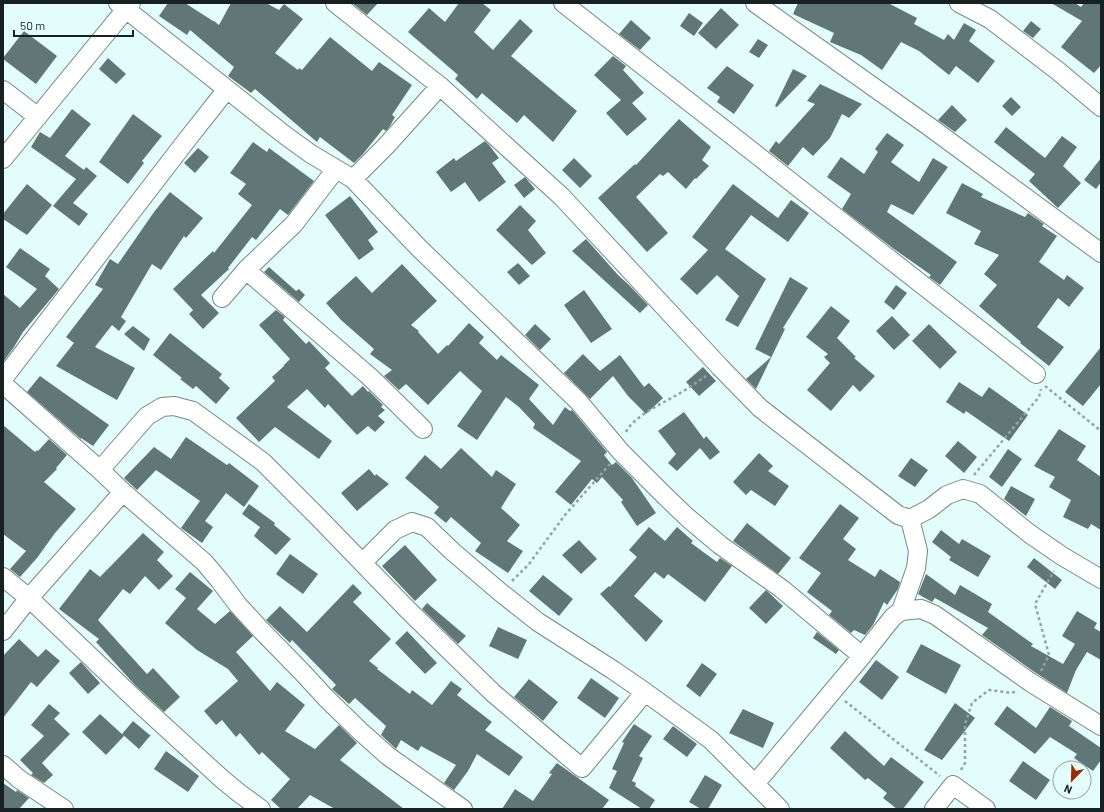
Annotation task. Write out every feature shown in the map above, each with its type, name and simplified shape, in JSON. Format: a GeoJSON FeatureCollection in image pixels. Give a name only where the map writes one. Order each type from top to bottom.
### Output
{"type":"FeatureCollection","features":[{"type":"Feature","properties":{"kind":"street"},"geometry":{"type":"LineString","coordinates":[[335,3],[440,86],[562,197],[760,408],[898,515],[910,519],[929,509],[947,495],[963,489],[980,494],[1030,534],[1062,556],[1101,579]]}},
{"type":"Feature","properties":{"kind":"street"},"geometry":{"type":"LineString","coordinates":[[563,3],[1036,374]]}},
{"type":"Feature","properties":{"kind":"street"},"geometry":{"type":"LineString","coordinates":[[755,3],[927,124],[1101,253]]}},
{"type":"Feature","properties":{"kind":"street"},"geometry":{"type":"LineString","coordinates":[[959,3],[990,19],[1058,71],[1101,107]]}},
{"type":"Feature","properties":{"kind":"street"},"geometry":{"type":"LineString","coordinates":[[3,159],[38,117],[125,5],[227,89],[311,154],[353,179],[420,249],[578,400],[621,452],[664,496],[720,545],[782,589],[862,656]]}},
{"type":"Feature","properties":{"kind":"street"},"geometry":{"type":"LineString","coordinates":[[353,179],[386,146],[440,86]]}},
{"type":"Feature","properties":{"kind":"street"},"geometry":{"type":"LineString","coordinates":[[3,379],[227,89]]}},
{"type":"Feature","properties":{"kind":"street"},"geometry":{"type":"LineString","coordinates":[[3,90],[38,117]]}},
{"type":"Feature","properties":{"kind":"street"},"geometry":{"type":"LineString","coordinates":[[222,298],[246,270],[294,224],[336,169]]}},
{"type":"Feature","properties":{"kind":"street"},"geometry":{"type":"LineString","coordinates":[[246,270],[370,377],[423,428]]}},
{"type":"Feature","properties":{"kind":"street"},"geometry":{"type":"LineString","coordinates":[[3,384],[123,492],[204,562],[261,630],[360,731],[388,756],[463,809]]}},
{"type":"Feature","properties":{"kind":"street"},"geometry":{"type":"LineString","coordinates":[[100,470],[147,416],[162,407],[174,406],[193,411],[263,462],[318,516],[408,610],[492,693],[582,768],[645,692]]}},
{"type":"Feature","properties":{"kind":"street"},"geometry":{"type":"LineString","coordinates":[[3,631],[29,598],[123,492]]}},
{"type":"Feature","properties":{"kind":"street"},"geometry":{"type":"LineString","coordinates":[[901,611],[916,568],[918,551],[910,519]]}},
{"type":"Feature","properties":{"kind":"street"},"geometry":{"type":"LineString","coordinates":[[363,562],[395,530],[405,524],[412,522],[427,527],[452,551],[538,622],[613,670],[710,740],[780,809]]}},
{"type":"Feature","properties":{"kind":"street"},"geometry":{"type":"LineString","coordinates":[[3,577],[29,598],[140,704],[222,779],[261,809]]}},
{"type":"Feature","properties":{"kind":"street"},"geometry":{"type":"LineString","coordinates":[[755,784],[893,617],[901,611],[921,609],[935,615],[1030,682],[1101,726]]}},
{"type":"Feature","properties":{"kind":"street"},"geometry":{"type":"LineString","coordinates":[[3,765],[64,809]]}},
{"type":"Feature","properties":{"kind":"street"},"geometry":{"type":"LineString","coordinates":[[934,809],[953,785],[986,809]]}},
{"type":"Feature","properties":{"kind":"path"},"geometry":{"type":"LineString","coordinates":[[500,592],[529,564],[565,515],[621,452],[622,442],[626,430],[634,421],[652,408],[675,396],[720,367]]}},
{"type":"Feature","properties":{"kind":"path"},"geometry":{"type":"LineString","coordinates":[[963,489],[1039,397],[1042,384],[1101,431]]}},
{"type":"Feature","properties":{"kind":"path"},"geometry":{"type":"LineString","coordinates":[[832,691],[953,785]]}},
{"type":"Feature","properties":{"kind":"building"},"geometry":{"type":"Polygon","coordinates":[[[168,3],[185,3],[219,25],[231,3],[266,3],[279,10],[284,4],[303,19],[275,53],[298,70],[299,68],[302,70],[330,37],[372,71],[379,62],[412,85],[392,115],[395,117],[390,126],[386,131],[383,129],[354,163],[320,137],[317,142],[255,89],[251,93],[228,76],[234,67],[190,30],[187,35],[159,16],[168,3]]]}},
{"type":"Feature","properties":{"kind":"building"},"geometry":{"type":"Polygon","coordinates":[[[352,3],[378,3],[367,15],[352,3]]]}},
{"type":"Feature","properties":{"kind":"building"},"geometry":{"type":"Polygon","coordinates":[[[459,3],[482,3],[491,10],[474,32],[493,50],[520,19],[533,31],[511,56],[577,111],[553,142],[524,115],[517,123],[482,93],[477,99],[455,79],[458,75],[408,32],[429,8],[445,22],[459,3]]]}},
{"type":"Feature","properties":{"kind":"building"},"geometry":{"type":"Polygon","coordinates":[[[798,3],[888,3],[917,18],[914,24],[944,40],[948,34],[954,40],[964,23],[976,30],[969,41],[995,61],[978,83],[956,66],[949,75],[919,51],[901,42],[882,70],[861,55],[830,42],[834,33],[793,14],[798,3]]]}},
{"type":"Feature","properties":{"kind":"building"},"geometry":{"type":"Polygon","coordinates":[[[1051,3],[1075,3],[1081,7],[1084,3],[1101,3],[1101,65],[1094,73],[1061,47],[1082,21],[1051,3]]]}},
{"type":"Feature","properties":{"kind":"building"},"geometry":{"type":"Polygon","coordinates":[[[721,8],[739,25],[716,49],[698,33],[721,8]]]}},
{"type":"Feature","properties":{"kind":"building"},"geometry":{"type":"Polygon","coordinates":[[[689,13],[703,23],[694,36],[680,26],[689,13]]]}},
{"type":"Feature","properties":{"kind":"building"},"geometry":{"type":"Polygon","coordinates":[[[631,20],[651,38],[640,50],[619,34],[631,20]]]}},
{"type":"Feature","properties":{"kind":"building"},"geometry":{"type":"Polygon","coordinates":[[[1031,21],[1041,29],[1033,38],[1023,31],[1031,21]]]}},
{"type":"Feature","properties":{"kind":"building"},"geometry":{"type":"Polygon","coordinates":[[[24,31],[57,56],[36,84],[3,59],[24,31]]]}},
{"type":"Feature","properties":{"kind":"building"},"geometry":{"type":"Polygon","coordinates":[[[758,39],[768,45],[759,58],[749,52],[758,39]]]}},
{"type":"Feature","properties":{"kind":"building"},"geometry":{"type":"Polygon","coordinates":[[[613,56],[626,66],[623,70],[644,93],[632,103],[647,119],[627,136],[606,113],[621,100],[594,75],[613,56]]]}},
{"type":"Feature","properties":{"kind":"building"},"geometry":{"type":"Polygon","coordinates":[[[108,58],[126,74],[116,84],[99,69],[108,58]]]}},
{"type":"Feature","properties":{"kind":"building"},"geometry":{"type":"Polygon","coordinates":[[[727,66],[754,85],[734,114],[717,102],[720,97],[707,88],[727,66]]]}},
{"type":"Feature","properties":{"kind":"building"},"geometry":{"type":"Polygon","coordinates":[[[793,69],[807,76],[777,107],[775,106],[793,69]]]}},
{"type":"Feature","properties":{"kind":"building"},"geometry":{"type":"Polygon","coordinates":[[[820,84],[862,104],[849,118],[842,114],[830,138],[813,156],[803,147],[788,166],[769,151],[776,141],[779,144],[815,104],[807,101],[820,84]]]}},
{"type":"Feature","properties":{"kind":"building"},"geometry":{"type":"Polygon","coordinates":[[[1011,97],[1021,107],[1012,116],[1002,106],[1011,97]]]}},
{"type":"Feature","properties":{"kind":"building"},"geometry":{"type":"Polygon","coordinates":[[[952,105],[967,120],[955,132],[938,120],[952,105]]]}},
{"type":"Feature","properties":{"kind":"building"},"geometry":{"type":"Polygon","coordinates":[[[72,109],[91,124],[65,156],[84,170],[86,167],[97,176],[73,203],[88,214],[79,226],[53,206],[76,179],[31,147],[40,132],[50,138],[72,109]]]}},
{"type":"Feature","properties":{"kind":"building"},"geometry":{"type":"Polygon","coordinates":[[[133,114],[162,136],[142,161],[144,163],[128,184],[99,162],[133,114]]]}},
{"type":"Feature","properties":{"kind":"building"},"geometry":{"type":"Polygon","coordinates":[[[679,119],[711,147],[702,160],[709,166],[696,179],[695,178],[686,189],[668,172],[663,176],[660,174],[636,197],[668,233],[647,252],[598,198],[635,164],[636,165],[679,119]]]}},
{"type":"Feature","properties":{"kind":"building"},"geometry":{"type":"Polygon","coordinates":[[[1006,127],[1045,158],[1062,136],[1077,147],[1063,166],[1081,183],[1058,208],[1029,181],[1035,174],[994,142],[1006,127]]]}},
{"type":"Feature","properties":{"kind":"building"},"geometry":{"type":"Polygon","coordinates":[[[887,133],[904,145],[891,162],[919,182],[933,158],[948,167],[913,215],[891,204],[887,212],[957,262],[940,285],[929,277],[931,275],[842,209],[851,194],[827,177],[841,157],[864,174],[878,152],[875,149],[887,133]]]}},
{"type":"Feature","properties":{"kind":"building"},"geometry":{"type":"Polygon","coordinates":[[[485,141],[499,158],[492,163],[506,182],[479,202],[465,182],[451,192],[436,172],[454,158],[456,161],[485,141]]]}},
{"type":"Feature","properties":{"kind":"building"},"geometry":{"type":"Polygon","coordinates":[[[253,142],[267,152],[269,148],[314,181],[288,215],[280,209],[256,240],[252,237],[228,268],[229,269],[201,295],[219,313],[203,329],[189,314],[193,310],[173,289],[213,251],[214,253],[252,205],[238,194],[246,184],[230,173],[253,142]]]}},
{"type":"Feature","properties":{"kind":"building"},"geometry":{"type":"Polygon","coordinates":[[[198,148],[209,157],[195,173],[184,163],[198,148]]]}},
{"type":"Feature","properties":{"kind":"building"},"geometry":{"type":"Polygon","coordinates":[[[574,158],[592,176],[580,188],[562,170],[574,158]]]}},
{"type":"Feature","properties":{"kind":"building"},"geometry":{"type":"Polygon","coordinates":[[[1101,158],[1101,182],[1096,189],[1084,180],[1101,158]]]}},
{"type":"Feature","properties":{"kind":"building"},"geometry":{"type":"Polygon","coordinates":[[[525,177],[535,189],[524,198],[514,185],[525,177]]]}},
{"type":"Feature","properties":{"kind":"building"},"geometry":{"type":"Polygon","coordinates":[[[962,183],[983,194],[981,197],[1025,217],[1028,213],[1044,224],[1042,226],[1057,236],[1039,262],[1064,280],[1067,275],[1084,288],[1069,307],[1058,298],[1037,327],[1064,347],[1049,366],[1020,343],[1021,342],[979,306],[997,285],[984,274],[999,255],[974,244],[981,231],[946,213],[962,183]]]}},
{"type":"Feature","properties":{"kind":"building"},"geometry":{"type":"Polygon","coordinates":[[[27,184],[52,205],[27,235],[3,219],[3,214],[27,184]]]}},
{"type":"Feature","properties":{"kind":"building"},"geometry":{"type":"Polygon","coordinates":[[[733,184],[778,218],[791,200],[809,213],[788,242],[751,215],[725,249],[766,279],[738,327],[725,320],[739,296],[717,275],[697,295],[680,279],[708,250],[692,237],[733,184]]]}},
{"type":"Feature","properties":{"kind":"building"},"geometry":{"type":"Polygon","coordinates":[[[170,192],[203,218],[186,238],[184,236],[161,270],[152,264],[121,317],[126,321],[119,331],[112,325],[95,347],[135,368],[117,400],[56,366],[74,343],[66,337],[103,289],[95,285],[110,259],[118,264],[154,212],[170,192]]]}},
{"type":"Feature","properties":{"kind":"building"},"geometry":{"type":"Polygon","coordinates":[[[350,196],[378,232],[368,240],[374,249],[359,260],[325,215],[350,196]]]}},
{"type":"Feature","properties":{"kind":"building"},"geometry":{"type":"Polygon","coordinates":[[[520,205],[536,221],[528,230],[546,253],[532,265],[496,230],[520,205]]]}},
{"type":"Feature","properties":{"kind":"building"},"geometry":{"type":"Polygon","coordinates":[[[586,239],[618,275],[648,305],[640,313],[572,251],[586,239]]]}},
{"type":"Feature","properties":{"kind":"building"},"geometry":{"type":"Polygon","coordinates":[[[20,248],[50,269],[45,276],[59,289],[23,332],[3,362],[3,294],[20,308],[37,289],[6,267],[20,248]]]}},
{"type":"Feature","properties":{"kind":"building"},"geometry":{"type":"Polygon","coordinates":[[[518,263],[530,276],[519,285],[507,272],[518,263]]]}},
{"type":"Feature","properties":{"kind":"building"},"geometry":{"type":"Polygon","coordinates":[[[402,264],[437,301],[411,325],[419,331],[418,332],[438,354],[447,345],[448,346],[469,323],[484,337],[479,343],[497,360],[501,355],[539,385],[529,399],[553,425],[565,407],[570,411],[572,410],[607,452],[604,455],[612,465],[616,462],[632,478],[656,513],[637,526],[621,502],[623,500],[602,477],[597,483],[592,479],[571,505],[555,492],[581,461],[533,428],[535,424],[519,407],[506,397],[477,440],[457,426],[482,391],[460,371],[428,405],[406,384],[399,390],[384,376],[392,370],[370,354],[374,349],[341,320],[326,303],[356,276],[372,293],[402,264]]]}},
{"type":"Feature","properties":{"kind":"building"},"geometry":{"type":"Polygon","coordinates":[[[269,267],[296,291],[299,289],[305,295],[299,302],[264,272],[269,267]]]}},
{"type":"Feature","properties":{"kind":"building"},"geometry":{"type":"Polygon","coordinates":[[[790,277],[808,288],[783,328],[785,329],[756,389],[746,379],[771,357],[755,349],[790,277]]]}},
{"type":"Feature","properties":{"kind":"building"},"geometry":{"type":"Polygon","coordinates":[[[896,285],[907,293],[894,310],[884,302],[896,285]]]}},
{"type":"Feature","properties":{"kind":"building"},"geometry":{"type":"Polygon","coordinates":[[[584,290],[612,329],[591,343],[564,305],[584,290]]]}},
{"type":"Feature","properties":{"kind":"building"},"geometry":{"type":"Polygon","coordinates":[[[831,306],[850,321],[837,338],[856,357],[854,358],[875,376],[860,392],[853,385],[831,411],[807,390],[830,363],[824,357],[828,354],[806,337],[831,306]]]}},
{"type":"Feature","properties":{"kind":"building"},"geometry":{"type":"Polygon","coordinates":[[[276,310],[285,317],[283,320],[306,344],[309,341],[330,363],[325,368],[352,396],[363,386],[383,405],[381,407],[385,410],[378,416],[385,422],[375,432],[368,426],[357,435],[328,404],[325,408],[307,389],[287,407],[332,441],[319,459],[275,427],[259,442],[236,418],[275,381],[272,377],[290,359],[259,325],[276,310]]]}},
{"type":"Feature","properties":{"kind":"building"},"geometry":{"type":"Polygon","coordinates":[[[892,316],[910,335],[894,350],[876,331],[892,316]]]}},
{"type":"Feature","properties":{"kind":"building"},"geometry":{"type":"Polygon","coordinates":[[[535,324],[551,339],[540,350],[525,335],[535,324]]]}},
{"type":"Feature","properties":{"kind":"building"},"geometry":{"type":"Polygon","coordinates":[[[929,324],[957,352],[940,369],[912,341],[929,324]]]}},
{"type":"Feature","properties":{"kind":"building"},"geometry":{"type":"Polygon","coordinates":[[[133,326],[150,339],[144,351],[124,334],[133,326]]]}},
{"type":"Feature","properties":{"kind":"building"},"geometry":{"type":"Polygon","coordinates":[[[170,333],[222,374],[219,378],[230,388],[216,404],[196,386],[193,389],[180,379],[182,378],[153,355],[170,333]]]}},
{"type":"Feature","properties":{"kind":"building"},"geometry":{"type":"Polygon","coordinates":[[[1101,347],[1101,384],[1083,406],[1065,392],[1101,347]]]}},
{"type":"Feature","properties":{"kind":"building"},"geometry":{"type":"Polygon","coordinates":[[[583,354],[600,371],[620,355],[644,387],[649,383],[663,398],[646,414],[628,396],[613,376],[590,399],[564,373],[583,354]]]}},
{"type":"Feature","properties":{"kind":"building"},"geometry":{"type":"Polygon","coordinates":[[[703,367],[716,381],[699,396],[686,382],[703,367]]]}},
{"type":"Feature","properties":{"kind":"building"},"geometry":{"type":"Polygon","coordinates":[[[40,376],[109,425],[93,446],[81,439],[27,392],[40,376]]]}},
{"type":"Feature","properties":{"kind":"building"},"geometry":{"type":"Polygon","coordinates":[[[959,382],[982,397],[989,387],[1028,415],[1009,441],[966,411],[964,414],[946,402],[959,382]]]}},
{"type":"Feature","properties":{"kind":"building"},"geometry":{"type":"Polygon","coordinates":[[[684,412],[704,439],[706,436],[720,452],[710,460],[700,448],[677,471],[668,463],[676,454],[658,431],[684,412]]]}},
{"type":"Feature","properties":{"kind":"building"},"geometry":{"type":"Polygon","coordinates":[[[3,425],[35,452],[37,450],[38,451],[49,439],[67,455],[56,468],[57,469],[44,482],[76,509],[20,577],[10,569],[26,551],[3,534],[3,425]]]}},
{"type":"Feature","properties":{"kind":"building"},"geometry":{"type":"Polygon","coordinates":[[[1059,429],[1086,446],[1077,460],[1101,477],[1101,530],[1091,524],[1088,529],[1063,517],[1071,500],[1049,487],[1055,477],[1034,466],[1059,429]]]}},
{"type":"Feature","properties":{"kind":"building"},"geometry":{"type":"Polygon","coordinates":[[[186,437],[227,465],[229,463],[259,486],[244,507],[226,493],[205,521],[213,527],[202,543],[181,528],[200,501],[156,470],[137,490],[124,478],[154,447],[171,459],[186,437]]]}},
{"type":"Feature","properties":{"kind":"building"},"geometry":{"type":"Polygon","coordinates":[[[958,441],[977,457],[964,473],[945,456],[958,441]]]}},
{"type":"Feature","properties":{"kind":"building"},"geometry":{"type":"Polygon","coordinates":[[[461,448],[492,477],[496,470],[516,484],[501,508],[520,525],[507,541],[523,551],[508,573],[475,551],[481,543],[451,517],[446,523],[434,513],[439,507],[405,478],[425,455],[441,469],[461,448]]]}},
{"type":"Feature","properties":{"kind":"building"},"geometry":{"type":"Polygon","coordinates":[[[1008,449],[1022,459],[1002,487],[989,477],[1008,449]]]}},
{"type":"Feature","properties":{"kind":"building"},"geometry":{"type":"Polygon","coordinates":[[[759,453],[773,466],[768,471],[789,486],[775,506],[751,490],[746,495],[733,482],[759,453]]]}},
{"type":"Feature","properties":{"kind":"building"},"geometry":{"type":"Polygon","coordinates":[[[911,458],[928,470],[915,487],[898,476],[911,458]]]}},
{"type":"Feature","properties":{"kind":"building"},"geometry":{"type":"Polygon","coordinates":[[[369,469],[375,476],[376,474],[389,484],[357,511],[341,493],[369,469]]]}},
{"type":"Feature","properties":{"kind":"building"},"geometry":{"type":"Polygon","coordinates":[[[1011,486],[1035,499],[1026,516],[1004,499],[1011,486]]]}},
{"type":"Feature","properties":{"kind":"building"},"geometry":{"type":"Polygon","coordinates":[[[249,504],[275,523],[274,525],[291,539],[276,555],[254,536],[260,527],[242,514],[249,504]]]}},
{"type":"Feature","properties":{"kind":"building"},"geometry":{"type":"Polygon","coordinates":[[[840,504],[859,518],[843,539],[856,549],[848,560],[875,577],[880,569],[900,582],[898,589],[887,605],[884,602],[873,625],[865,635],[854,630],[851,633],[829,615],[832,611],[807,592],[821,573],[799,558],[840,504]]]}},
{"type":"Feature","properties":{"kind":"building"},"geometry":{"type":"Polygon","coordinates":[[[747,523],[791,558],[778,574],[733,541],[747,523]]]}},
{"type":"Feature","properties":{"kind":"building"},"geometry":{"type":"Polygon","coordinates":[[[649,527],[665,541],[677,527],[693,541],[691,543],[717,562],[720,558],[732,566],[705,602],[668,574],[664,579],[655,572],[634,596],[663,621],[646,642],[600,594],[609,586],[610,587],[637,557],[629,550],[649,527]]]}},
{"type":"Feature","properties":{"kind":"building"},"geometry":{"type":"Polygon","coordinates":[[[941,530],[959,544],[962,539],[991,556],[978,577],[949,560],[951,557],[932,542],[941,530]]]}},
{"type":"Feature","properties":{"kind":"building"},"geometry":{"type":"Polygon","coordinates":[[[143,533],[164,552],[157,560],[173,576],[159,590],[145,576],[130,594],[123,589],[98,620],[147,674],[153,668],[180,697],[164,712],[135,685],[96,642],[99,639],[59,609],[90,569],[100,577],[143,533]]]}},
{"type":"Feature","properties":{"kind":"building"},"geometry":{"type":"Polygon","coordinates":[[[579,540],[597,559],[581,574],[562,555],[579,540]]]}},
{"type":"Feature","properties":{"kind":"building"},"geometry":{"type":"Polygon","coordinates":[[[405,545],[437,580],[415,601],[382,566],[405,545]]]}},
{"type":"Feature","properties":{"kind":"building"},"geometry":{"type":"Polygon","coordinates":[[[290,554],[318,574],[303,594],[276,574],[290,554]]]}},
{"type":"Feature","properties":{"kind":"building"},"geometry":{"type":"Polygon","coordinates":[[[1034,558],[1062,580],[1055,589],[1027,567],[1034,558]]]}},
{"type":"Feature","properties":{"kind":"building"},"geometry":{"type":"Polygon","coordinates":[[[190,572],[213,591],[197,609],[215,624],[230,611],[253,636],[236,652],[270,691],[277,682],[305,705],[285,731],[315,749],[339,725],[357,743],[340,760],[404,809],[335,809],[310,795],[297,809],[281,809],[271,800],[290,779],[262,752],[259,755],[240,733],[236,737],[222,720],[216,725],[204,711],[238,681],[228,669],[197,650],[165,623],[186,598],[175,589],[190,572]]]}},
{"type":"Feature","properties":{"kind":"building"},"geometry":{"type":"Polygon","coordinates":[[[926,574],[955,595],[960,585],[992,604],[988,612],[1033,644],[1031,646],[1063,664],[1075,644],[1062,636],[1077,611],[1097,623],[1094,628],[1101,632],[1101,660],[1087,652],[1076,670],[1067,693],[982,635],[988,628],[935,598],[932,602],[918,594],[926,574]]]}},
{"type":"Feature","properties":{"kind":"building"},"geometry":{"type":"Polygon","coordinates":[[[543,575],[573,599],[559,616],[529,591],[543,575]]]}},
{"type":"Feature","properties":{"kind":"building"},"geometry":{"type":"Polygon","coordinates":[[[353,584],[362,593],[353,602],[391,639],[369,661],[378,668],[377,669],[410,694],[412,690],[432,705],[451,681],[462,689],[457,695],[492,722],[485,730],[523,757],[509,776],[477,754],[468,771],[454,790],[444,783],[456,765],[421,746],[418,751],[401,740],[396,749],[381,735],[386,726],[355,698],[349,704],[332,689],[336,685],[292,640],[290,643],[266,620],[280,606],[307,632],[353,584]]]}},
{"type":"Feature","properties":{"kind":"building"},"geometry":{"type":"Polygon","coordinates":[[[766,590],[783,606],[766,624],[749,608],[766,590]]]}},
{"type":"Feature","properties":{"kind":"building"},"geometry":{"type":"Polygon","coordinates":[[[427,603],[466,636],[458,644],[422,609],[427,603]]]}},
{"type":"Feature","properties":{"kind":"building"},"geometry":{"type":"Polygon","coordinates":[[[498,627],[527,640],[518,659],[489,646],[498,627]]]}},
{"type":"Feature","properties":{"kind":"building"},"geometry":{"type":"Polygon","coordinates":[[[407,631],[437,663],[425,674],[395,643],[407,631]]]}},
{"type":"Feature","properties":{"kind":"building"},"geometry":{"type":"Polygon","coordinates":[[[817,632],[839,650],[836,654],[813,638],[817,632]]]}},
{"type":"Feature","properties":{"kind":"building"},"geometry":{"type":"Polygon","coordinates":[[[19,639],[38,657],[46,649],[60,661],[37,687],[31,682],[3,718],[3,656],[19,639]]]}},
{"type":"Feature","properties":{"kind":"building"},"geometry":{"type":"Polygon","coordinates":[[[921,644],[961,665],[946,694],[906,672],[921,644]]]}},
{"type":"Feature","properties":{"kind":"building"},"geometry":{"type":"Polygon","coordinates":[[[876,660],[899,677],[882,700],[859,682],[876,660]]]}},
{"type":"Feature","properties":{"kind":"building"},"geometry":{"type":"Polygon","coordinates":[[[81,662],[100,683],[88,694],[69,673],[81,662]]]}},
{"type":"Feature","properties":{"kind":"building"},"geometry":{"type":"Polygon","coordinates":[[[702,663],[717,674],[700,697],[686,686],[702,663]]]}},
{"type":"Feature","properties":{"kind":"building"},"geometry":{"type":"Polygon","coordinates":[[[591,678],[619,698],[605,718],[577,698],[591,678]]]}},
{"type":"Feature","properties":{"kind":"building"},"geometry":{"type":"Polygon","coordinates":[[[529,679],[558,702],[543,721],[514,697],[529,679]]]}},
{"type":"Feature","properties":{"kind":"building"},"geometry":{"type":"Polygon","coordinates":[[[955,703],[975,718],[942,760],[924,750],[955,703]]]}},
{"type":"Feature","properties":{"kind":"building"},"geometry":{"type":"Polygon","coordinates":[[[49,704],[60,713],[54,719],[70,734],[42,763],[53,775],[44,783],[31,775],[33,773],[20,760],[44,736],[31,725],[49,704]]]}},
{"type":"Feature","properties":{"kind":"building"},"geometry":{"type":"Polygon","coordinates":[[[1007,706],[1036,728],[1050,707],[1072,721],[1069,726],[1101,748],[1101,760],[1093,771],[1092,760],[1077,760],[1074,758],[1077,754],[1050,737],[1035,754],[994,724],[1007,706]]]}},
{"type":"Feature","properties":{"kind":"building"},"geometry":{"type":"Polygon","coordinates":[[[743,709],[774,723],[763,748],[729,733],[743,709]]]}},
{"type":"Feature","properties":{"kind":"building"},"geometry":{"type":"Polygon","coordinates":[[[100,714],[124,736],[106,755],[82,732],[100,714]]]}},
{"type":"Feature","properties":{"kind":"building"},"geometry":{"type":"Polygon","coordinates":[[[133,721],[151,736],[139,749],[122,734],[133,721]]]}},
{"type":"Feature","properties":{"kind":"building"},"geometry":{"type":"Polygon","coordinates":[[[634,724],[652,736],[639,756],[643,758],[632,781],[636,783],[635,786],[655,800],[649,809],[642,809],[609,788],[617,771],[612,769],[624,743],[622,742],[634,724]]]}},
{"type":"Feature","properties":{"kind":"building"},"geometry":{"type":"Polygon","coordinates":[[[673,726],[697,744],[687,757],[663,739],[673,726]]]}},
{"type":"Feature","properties":{"kind":"building"},"geometry":{"type":"Polygon","coordinates":[[[845,731],[884,766],[891,757],[924,782],[903,809],[897,809],[883,798],[887,793],[868,778],[865,780],[830,748],[845,731]]]}},
{"type":"Feature","properties":{"kind":"building"},"geometry":{"type":"Polygon","coordinates":[[[166,751],[199,776],[188,792],[154,769],[166,751]]]}},
{"type":"Feature","properties":{"kind":"building"},"geometry":{"type":"Polygon","coordinates":[[[1023,761],[1050,780],[1036,800],[1009,781],[1023,761]]]}},
{"type":"Feature","properties":{"kind":"building"},"geometry":{"type":"Polygon","coordinates":[[[557,763],[609,800],[602,809],[502,809],[515,789],[533,801],[552,774],[549,773],[557,763]]]}},
{"type":"Feature","properties":{"kind":"building"},"geometry":{"type":"Polygon","coordinates":[[[705,775],[722,785],[708,809],[701,809],[689,802],[705,775]]]}},
{"type":"Feature","properties":{"kind":"building"},"geometry":{"type":"Polygon","coordinates":[[[3,783],[16,792],[17,790],[29,798],[19,809],[3,809],[3,783]]]}}]}
